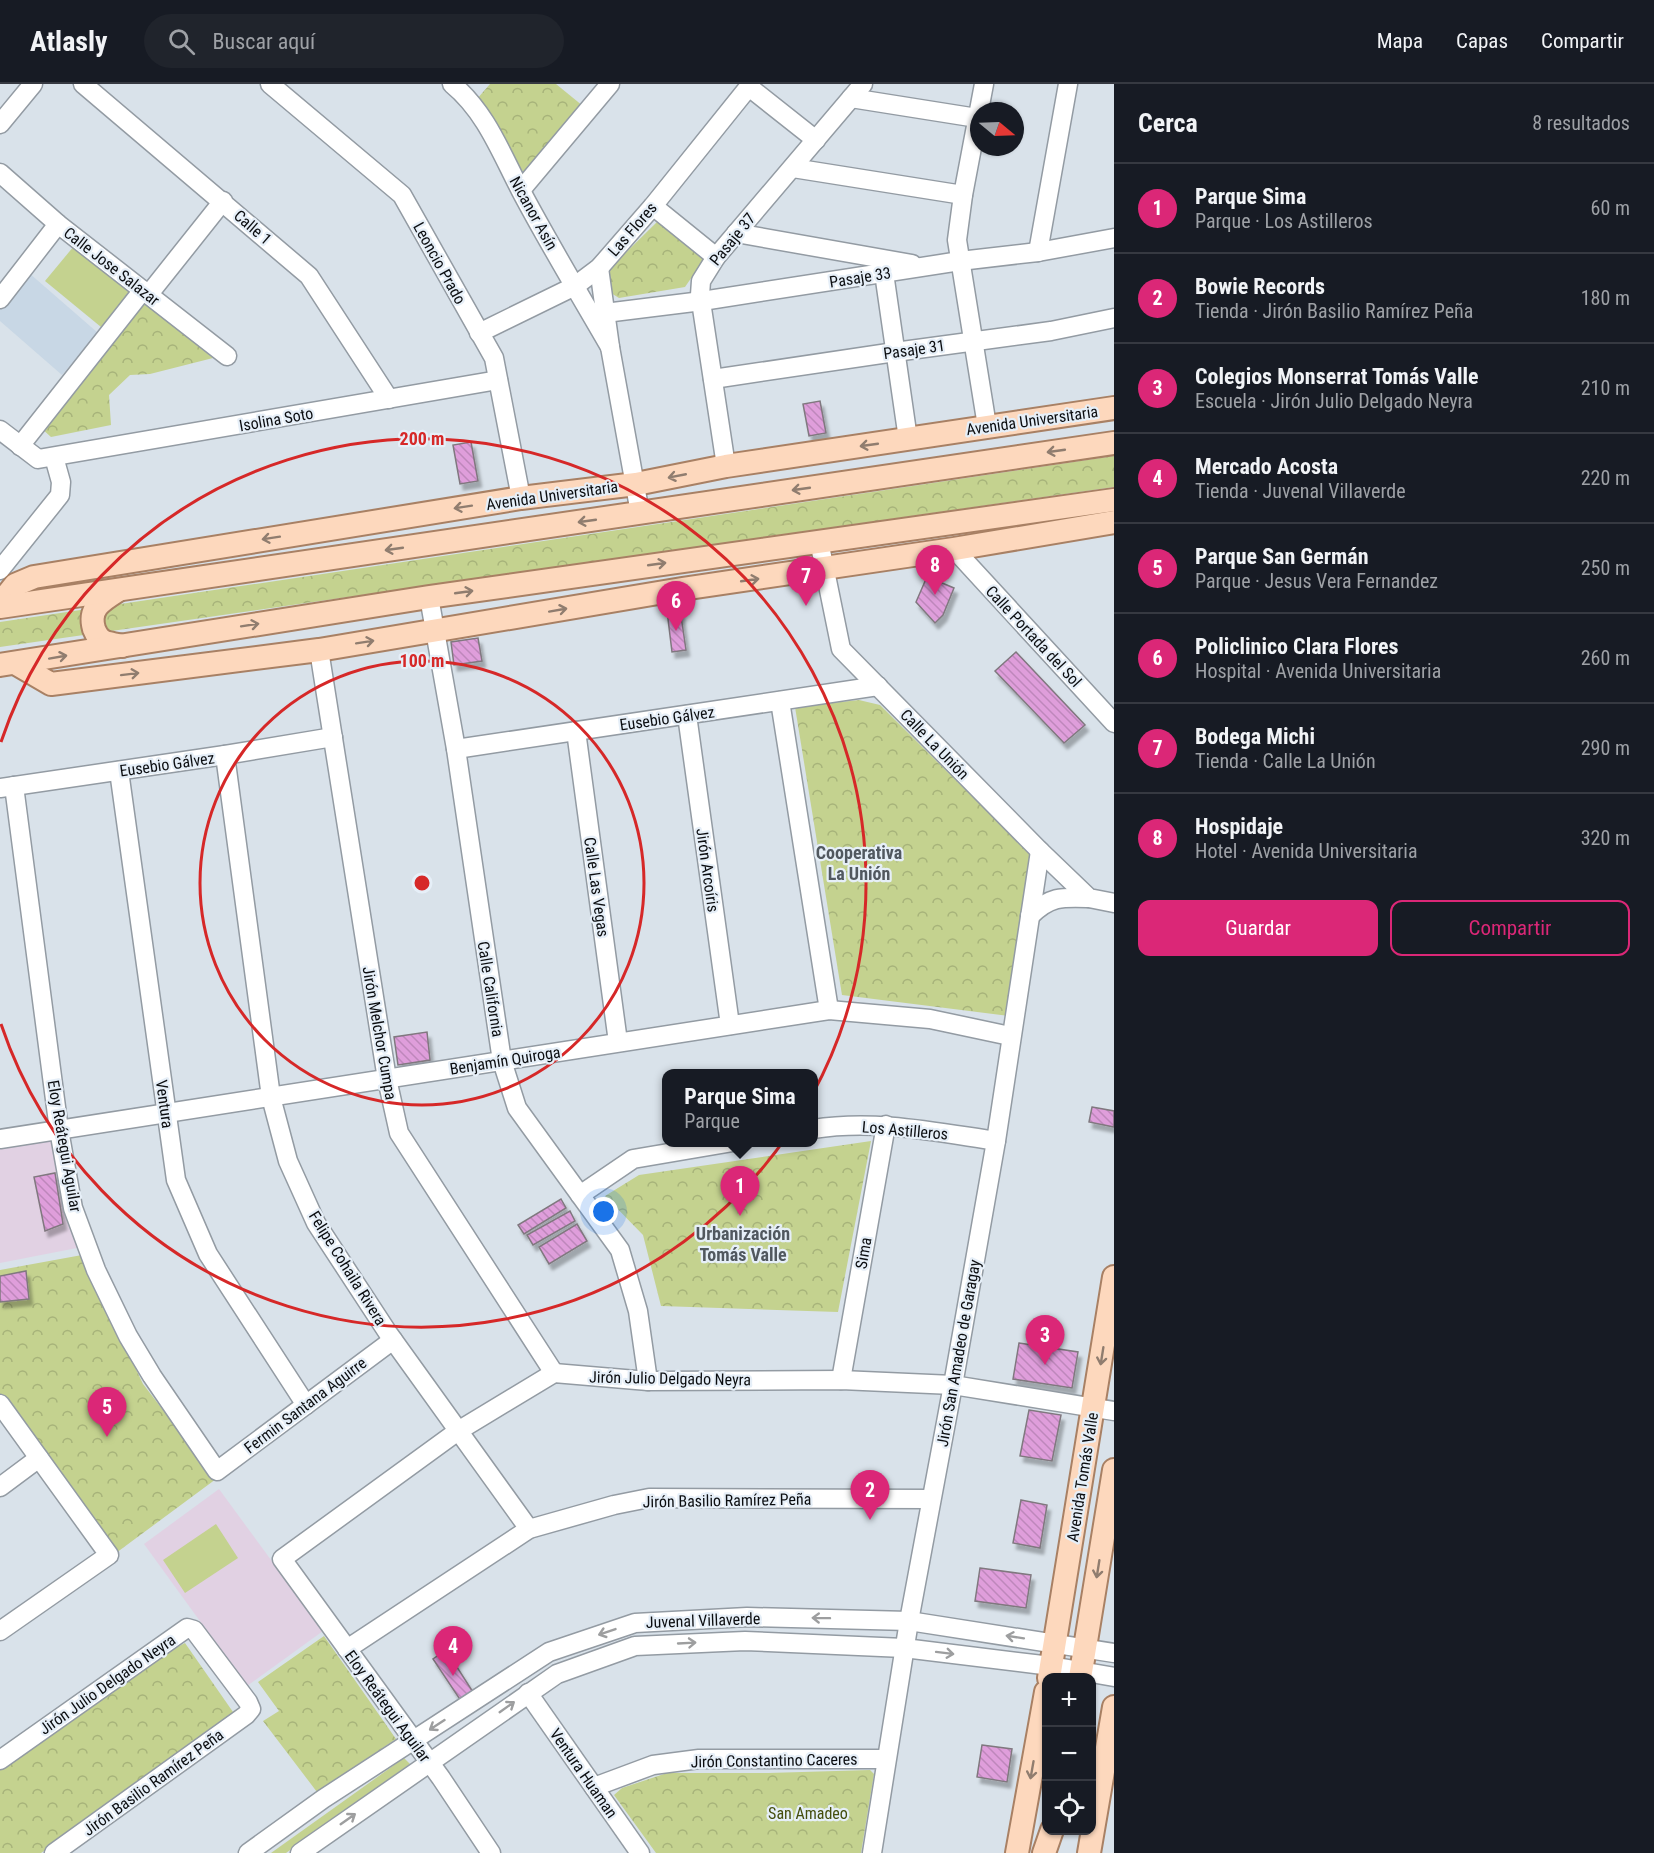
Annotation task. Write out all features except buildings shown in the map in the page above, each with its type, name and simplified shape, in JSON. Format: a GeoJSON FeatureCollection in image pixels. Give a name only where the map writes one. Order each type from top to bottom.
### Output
{"type":"FeatureCollection","features":[{"type":"Feature","properties":{"kind":"main road","name":"Avenida Universitaria"},"geometry":{"type":"LineString","coordinates":[[1114,408],[726,466],[636,484],[521,498],[34,577],[5,576],[0,606],[1114,442]]}},
{"type":"Feature","properties":{"kind":"main road"},"geometry":{"type":"LineString","coordinates":[[902,440],[903,474]]}},
{"type":"Feature","properties":{"kind":"main road"},"geometry":{"type":"LineString","coordinates":[[8,664],[429,597],[1114,500]]}},
{"type":"Feature","properties":{"kind":"main road"},"geometry":{"type":"LineString","coordinates":[[8,664],[51,684],[319,650],[682,589],[954,549],[1114,522]]}},
{"type":"Feature","properties":{"kind":"main road"},"geometry":{"type":"LineString","coordinates":[[118,590],[98,603],[93,613],[93,625],[97,636],[103,641],[122,646]]}},
{"type":"Feature","properties":{"kind":"main road","name":"Avenida Tomás Valle"},"geometry":{"type":"LineString","coordinates":[[1050,1672],[1069,1555],[1104,1410],[1114,1277]]}},
{"type":"Feature","properties":{"kind":"main road","name":"Avenida Tomás Valle"},"geometry":{"type":"LineString","coordinates":[[1081,1673],[1114,1470]]}},
{"type":"Feature","properties":{"kind":"main road"},"geometry":{"type":"LineString","coordinates":[[1069,1555],[1105,1522]]}},
{"type":"Feature","properties":{"kind":"main road"},"geometry":{"type":"LineString","coordinates":[[1089,1853],[1114,1707]]}},
{"type":"Feature","properties":{"kind":"main road"},"geometry":{"type":"LineString","coordinates":[[1017,1853],[1042,1719]]}},
{"type":"Feature","properties":{"kind":"main road"},"geometry":{"type":"LineString","coordinates":[[1044,1853],[1051,1835]]}},
{"type":"Feature","properties":{"kind":"main road"},"geometry":{"type":"LineString","coordinates":[[1050,1853],[1052,1835]]}},
{"type":"Feature","properties":{"kind":"street"},"geometry":{"type":"LineString","coordinates":[[0,124],[33,84]]}},
{"type":"Feature","properties":{"kind":"street","name":"Calle 1"},"geometry":{"type":"LineString","coordinates":[[83,84],[309,276],[389,399]]}},
{"type":"Feature","properties":{"kind":"street","name":"Leoncio Prado"},"geometry":{"type":"LineString","coordinates":[[270,84],[402,195],[494,358],[521,498]]}},
{"type":"Feature","properties":{"kind":"street","name":"Nicanor Asín"},"geometry":{"type":"LineString","coordinates":[[452,84],[473,91],[520,190],[610,346]]}},
{"type":"Feature","properties":{"kind":"street"},"geometry":{"type":"LineString","coordinates":[[520,190],[610,84]]}},
{"type":"Feature","properties":{"kind":"street","name":"Pasaje 37"},"geometry":{"type":"LineString","coordinates":[[726,466],[700,295],[701,281],[716,257],[863,84]]}},
{"type":"Feature","properties":{"kind":"street"},"geometry":{"type":"LineString","coordinates":[[980,102],[984,84]]}},
{"type":"Feature","properties":{"kind":"street"},"geometry":{"type":"LineString","coordinates":[[1038,252],[1068,84]]}},
{"type":"Feature","properties":{"kind":"street"},"geometry":{"type":"LineString","coordinates":[[750,85],[816,140]]}},
{"type":"Feature","properties":{"kind":"street","name":"Las Flores"},"geometry":{"type":"LineString","coordinates":[[479,333],[575,286],[598,268],[653,206],[750,85]]}},
{"type":"Feature","properties":{"kind":"street"},"geometry":{"type":"LineString","coordinates":[[851,98],[970,117]]}},
{"type":"Feature","properties":{"kind":"street"},"geometry":{"type":"LineString","coordinates":[[970,156],[957,240],[987,426]]}},
{"type":"Feature","properties":{"kind":"street"},"geometry":{"type":"LineString","coordinates":[[793,168],[963,195]]}},
{"type":"Feature","properties":{"kind":"street","name":"Calle Jose Salazar"},"geometry":{"type":"LineString","coordinates":[[0,173],[58,224],[227,356]]}},
{"type":"Feature","properties":{"kind":"street"},"geometry":{"type":"LineString","coordinates":[[20,446],[223,201]]}},
{"type":"Feature","properties":{"kind":"street"},"geometry":{"type":"LineString","coordinates":[[653,206],[716,257]]}},
{"type":"Feature","properties":{"kind":"street"},"geometry":{"type":"LineString","coordinates":[[0,299],[58,224]]}},
{"type":"Feature","properties":{"kind":"street"},"geometry":{"type":"LineString","coordinates":[[736,233],[926,267]]}},
{"type":"Feature","properties":{"kind":"street","name":"Pasaje 33"},"geometry":{"type":"LineString","coordinates":[[605,312],[702,301],[960,261],[1038,252],[1114,238]]}},
{"type":"Feature","properties":{"kind":"street"},"geometry":{"type":"LineString","coordinates":[[854,254],[855,278]]}},
{"type":"Feature","properties":{"kind":"street","name":"Nicanor Asín"},"geometry":{"type":"LineString","coordinates":[[598,268],[640,513]]}},
{"type":"Feature","properties":{"kind":"street"},"geometry":{"type":"LineString","coordinates":[[884,273],[895,352],[902,440]]}},
{"type":"Feature","properties":{"kind":"street","name":"Pasaje 31"},"geometry":{"type":"LineString","coordinates":[[713,379],[1052,331],[1114,318]]}},
{"type":"Feature","properties":{"kind":"street","name":"Isolina Soto"},"geometry":{"type":"LineString","coordinates":[[54,457],[498,380]]}},
{"type":"Feature","properties":{"kind":"street"},"geometry":{"type":"LineString","coordinates":[[0,430],[38,459],[54,457],[61,482],[60,495],[5,576]]}},
{"type":"Feature","properties":{"kind":"street","name":"Calle La Unión"},"geometry":{"type":"LineString","coordinates":[[819,541],[841,649],[1089,898]]}},
{"type":"Feature","properties":{"kind":"street","name":"Calle Portada del Sol"},"geometry":{"type":"LineString","coordinates":[[954,549],[1114,723]]}},
{"type":"Feature","properties":{"kind":"street","name":"Calle California"},"geometry":{"type":"LineString","coordinates":[[429,597],[456,749],[502,1061],[517,1108],[620,1250],[638,1311],[648,1381]]}},
{"type":"Feature","properties":{"kind":"street","name":"Jirón Melchor Cumpa"},"geometry":{"type":"LineString","coordinates":[[319,650],[387,1079],[399,1133],[554,1373]]}},
{"type":"Feature","properties":{"kind":"street"},"geometry":{"type":"LineString","coordinates":[[845,652],[849,690]]}},
{"type":"Feature","properties":{"kind":"street","name":"Eusebio Gálvez"},"geometry":{"type":"LineString","coordinates":[[456,749],[878,686]]}},
{"type":"Feature","properties":{"kind":"street"},"geometry":{"type":"LineString","coordinates":[[780,701],[829,1010]]}},
{"type":"Feature","properties":{"kind":"street","name":"Jirón Arcoíris"},"geometry":{"type":"LineString","coordinates":[[687,715],[730,1025]]}},
{"type":"Feature","properties":{"kind":"street","name":"Calle Las Vegas"},"geometry":{"type":"LineString","coordinates":[[576,731],[618,1042]]}},
{"type":"Feature","properties":{"kind":"street","name":"Eusebio Gálvez"},"geometry":{"type":"LineString","coordinates":[[7,787],[333,737]]}},
{"type":"Feature","properties":{"kind":"street","name":"Felipe Cohaila Rivera"},"geometry":{"type":"LineString","coordinates":[[225,755],[271,1097],[288,1161],[316,1223],[393,1340],[529,1529]]}},
{"type":"Feature","properties":{"kind":"street","name":"Ventura"},"geometry":{"type":"LineString","coordinates":[[119,771],[176,1180],[208,1254],[306,1405]]}},
{"type":"Feature","properties":{"kind":"street","name":"Eloy Reátegui Aguilar"},"geometry":{"type":"LineString","coordinates":[[7,787],[73,1208],[96,1270],[128,1336],[152,1376],[217,1471]]}},
{"type":"Feature","properties":{"kind":"street","name":"Jirón San Amadeo de Garagay"},"geometry":{"type":"LineString","coordinates":[[872,1853],[904,1648],[996,1141],[1010,1036],[1040,851]]}},
{"type":"Feature","properties":{"kind":"street"},"geometry":{"type":"LineString","coordinates":[[1030,916],[1042,904],[1060,897],[1089,898],[1114,903]]}},
{"type":"Feature","properties":{"kind":"street","name":"Benjamín Quiroga"},"geometry":{"type":"LineString","coordinates":[[0,1139],[829,1010],[930,1019],[1010,1036]]}},
{"type":"Feature","properties":{"kind":"street","name":"Los Astilleros"},"geometry":{"type":"LineString","coordinates":[[818,1128],[886,1125],[996,1141]]}},
{"type":"Feature","properties":{"kind":"street","name":"Sima"},"geometry":{"type":"LineString","coordinates":[[841,1380],[886,1125]]}},
{"type":"Feature","properties":{"kind":"street"},"geometry":{"type":"LineString","coordinates":[[580,1194],[633,1159],[708,1147]]}},
{"type":"Feature","properties":{"kind":"street","name":"Fermin Santana Aguirre"},"geometry":{"type":"LineString","coordinates":[[217,1471],[393,1340]]}},
{"type":"Feature","properties":{"kind":"street"},"geometry":{"type":"LineString","coordinates":[[458,1431],[554,1373]]}},
{"type":"Feature","properties":{"kind":"street","name":"Jirón Julio Delgado Neyra"},"geometry":{"type":"LineString","coordinates":[[554,1373],[648,1381],[841,1380],[953,1385],[1104,1410]]}},
{"type":"Feature","properties":{"kind":"street"},"geometry":{"type":"LineString","coordinates":[[0,1404],[109,1555],[0,1631]]}},
{"type":"Feature","properties":{"kind":"street","name":"Eloy Reátegui Aguilar"},"geometry":{"type":"LineString","coordinates":[[458,1431],[282,1559],[492,1853]]}},
{"type":"Feature","properties":{"kind":"street"},"geometry":{"type":"LineString","coordinates":[[0,1487],[39,1458]]}},
{"type":"Feature","properties":{"kind":"street","name":"Jirón Basilio Ramírez Peña"},"geometry":{"type":"LineString","coordinates":[[347,1649],[529,1529],[614,1505],[650,1498],[931,1499]]}},
{"type":"Feature","properties":{"kind":"street","name":"Juvenal Villaverde"},"geometry":{"type":"LineString","coordinates":[[248,1853],[323,1799],[549,1652],[635,1623],[747,1617],[909,1620],[1114,1653]]}},
{"type":"Feature","properties":{"kind":"street","name":"Jirón Julio Delgado Neyra"},"geometry":{"type":"LineString","coordinates":[[0,1760],[188,1628],[194,1630],[251,1709]]}},
{"type":"Feature","properties":{"kind":"street","name":"Juvenal Villaverde"},"geometry":{"type":"LineString","coordinates":[[300,1853],[557,1674],[635,1646],[745,1641],[904,1648],[1050,1672]]}},
{"type":"Feature","properties":{"kind":"street","name":"Juvenal Villaverde"},"geometry":{"type":"LineString","coordinates":[[1096,1676],[1114,1677]]}},
{"type":"Feature","properties":{"kind":"street","name":"Ventura Huaman"},"geometry":{"type":"LineString","coordinates":[[528,1693],[640,1853]]}},
{"type":"Feature","properties":{"kind":"street","name":"Jirón Basilio Ramírez Peña"},"geometry":{"type":"LineString","coordinates":[[54,1853],[246,1715],[251,1709]]}},
{"type":"Feature","properties":{"kind":"street","name":"Jirón Constantino Caceres"},"geometry":{"type":"LineString","coordinates":[[594,1787],[653,1765],[699,1759],[886,1759]]}},
{"type":"Feature","properties":{"kind":"shaded area"},"geometry":{"type":"Polygon","coordinates":[[[29,273],[98,333],[62,375],[0,321],[0,307],[29,273]]]}},
{"type":"Feature","properties":{"kind":"shaded area"},"geometry":{"type":"Polygon","coordinates":[[[50,1133],[65,1215],[77,1248],[0,1263],[0,1141],[50,1133]]]}},
{"type":"Feature","properties":{"kind":"shaded area"},"geometry":{"type":"Polygon","coordinates":[[[219,1489],[323,1631],[247,1686],[144,1544],[219,1489]]]}},
{"type":"Feature","properties":{"kind":"green space"},"geometry":{"type":"Polygon","coordinates":[[[490,84],[556,84],[583,106],[525,175],[477,99],[490,84]]]}},
{"type":"Feature","properties":{"kind":"green space"},"geometry":{"type":"Polygon","coordinates":[[[660,219],[707,255],[685,287],[619,298],[595,283],[660,219]]]}},
{"type":"Feature","properties":{"kind":"green space"},"geometry":{"type":"Polygon","coordinates":[[[74,246],[130,291],[101,327],[45,281],[74,246]]]}},
{"type":"Feature","properties":{"kind":"green space"},"geometry":{"type":"Polygon","coordinates":[[[141,300],[213,358],[150,374],[130,375],[109,395],[111,425],[51,437],[40,427],[141,300]]]}},
{"type":"Feature","properties":{"kind":"green space"},"geometry":{"type":"Polygon","coordinates":[[[1114,456],[1114,487],[0,647],[0,622],[1114,456]]]}},
{"type":"Feature","properties":{"kind":"green space"},"geometry":{"type":"Polygon","coordinates":[[[859,700],[880,705],[1031,855],[1009,1016],[842,995],[795,707],[859,700]]]}},
{"type":"Feature","properties":{"kind":"green space"},"geometry":{"type":"Polygon","coordinates":[[[871,1141],[838,1312],[661,1306],[643,1235],[605,1196],[639,1175],[871,1141]]]}},
{"type":"Feature","properties":{"kind":"green space"},"geometry":{"type":"Polygon","coordinates":[[[82,1255],[143,1384],[216,1479],[116,1553],[0,1395],[0,1270],[82,1255]]]}},
{"type":"Feature","properties":{"kind":"green space"},"geometry":{"type":"Polygon","coordinates":[[[216,1524],[238,1558],[185,1593],[163,1560],[216,1524]]]}},
{"type":"Feature","properties":{"kind":"green space"},"geometry":{"type":"Polygon","coordinates":[[[324,1636],[396,1739],[317,1792],[263,1721],[279,1711],[258,1682],[324,1636]]]}},
{"type":"Feature","properties":{"kind":"green space"},"geometry":{"type":"Polygon","coordinates":[[[185,1643],[233,1712],[230,1722],[41,1853],[0,1853],[0,1767],[166,1653],[185,1643]]]}},
{"type":"Feature","properties":{"kind":"green space"},"geometry":{"type":"Polygon","coordinates":[[[404,1758],[410,1764],[286,1853],[271,1853],[404,1758]]]}},
{"type":"Feature","properties":{"kind":"green space","name":"San Amadeo"},"geometry":{"type":"Polygon","coordinates":[[[870,1770],[874,1774],[861,1853],[656,1853],[614,1795],[622,1788],[667,1773],[870,1770]]]}},
{"type":"Feature","properties":{"kind":"place","name":"Hospidaje"},"geometry":{"type":"Point","coordinates":[935,595]}},
{"type":"Feature","properties":{"kind":"place","name":"Bodega Michi"},"geometry":{"type":"Point","coordinates":[806,606]}},
{"type":"Feature","properties":{"kind":"place","name":"Policlinico Clara Flores"},"geometry":{"type":"Point","coordinates":[676,631]}},
{"type":"Feature","properties":{"kind":"place","name":"Parque Sima"},"geometry":{"type":"Point","coordinates":[740,1216]}},
{"type":"Feature","properties":{"kind":"place","name":"Colegios Monserrat Tomás Valle"},"geometry":{"type":"Point","coordinates":[1045,1365]}},
{"type":"Feature","properties":{"kind":"place","name":"Parque San Germán"},"geometry":{"type":"Point","coordinates":[107,1437]}},
{"type":"Feature","properties":{"kind":"place","name":"Bowie Records"},"geometry":{"type":"Point","coordinates":[870,1520]}},
{"type":"Feature","properties":{"kind":"place","name":"Mercado Acosta"},"geometry":{"type":"Point","coordinates":[453,1676]}},
{"type":"Feature","properties":{"kind":"district","name":"Cooperativa La Unión"},"geometry":{"type":"Point","coordinates":[859,863]}},
{"type":"Feature","properties":{"kind":"district","name":"Urbanización Tomás Valle"},"geometry":{"type":"Point","coordinates":[743,1244]}}]}
